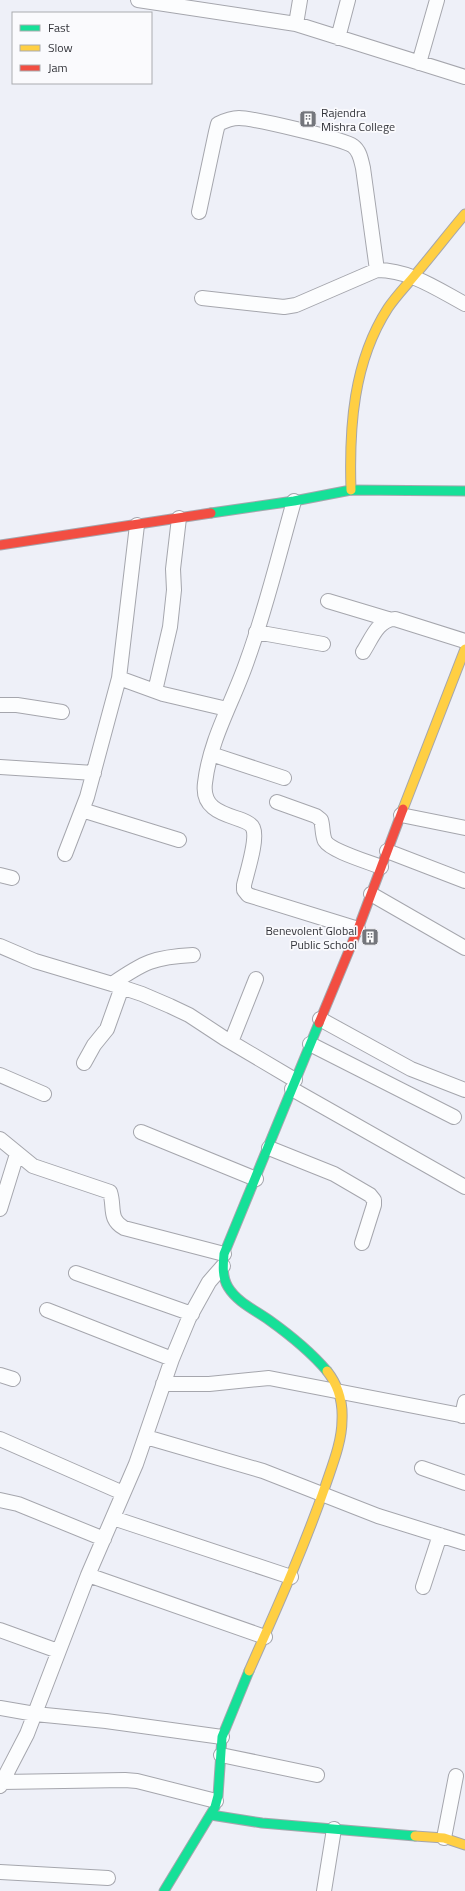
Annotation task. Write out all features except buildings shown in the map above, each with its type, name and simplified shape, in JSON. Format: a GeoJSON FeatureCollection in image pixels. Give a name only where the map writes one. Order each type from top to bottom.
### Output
{"type":"FeatureCollection","features":[{"type":"Feature","properties":{"kind":"main road"},"geometry":{"type":"LineString","coordinates":[[350,490],[349,460],[355,399],[361,368],[370,343],[385,312],[465,214]]}},
{"type":"Feature","properties":{"kind":"main road"},"geometry":{"type":"LineString","coordinates":[[0,545],[294,501],[350,490],[465,490]]}},
{"type":"Feature","properties":{"kind":"main road"},"geometry":{"type":"LineString","coordinates":[[164,1891],[211,1815],[216,1801],[222,1737],[291,1577],[336,1453],[342,1425],[342,1408],[338,1392],[327,1371],[289,1334],[236,1297],[228,1289],[224,1281],[223,1260],[293,1084],[358,930],[401,814],[461,667],[465,649]]}},
{"type":"Feature","properties":{"kind":"main road"},"geometry":{"type":"LineString","coordinates":[[211,1815],[262,1823],[444,1838],[465,1845]]}},
{"type":"Feature","properties":{"kind":"street"},"geometry":{"type":"LineString","coordinates":[[138,0],[296,24],[465,77]]}},
{"type":"Feature","properties":{"kind":"street"},"geometry":{"type":"LineString","coordinates":[[296,24],[300,0]]}},
{"type":"Feature","properties":{"kind":"street"},"geometry":{"type":"LineString","coordinates":[[338,38],[348,0]]}},
{"type":"Feature","properties":{"kind":"street"},"geometry":{"type":"LineString","coordinates":[[419,62],[437,0]]}},
{"type":"Feature","properties":{"kind":"street"},"geometry":{"type":"LineString","coordinates":[[199,212],[218,124],[224,121],[239,118],[348,142],[358,152],[363,168],[377,270]]}},
{"type":"Feature","properties":{"kind":"street"},"geometry":{"type":"LineString","coordinates":[[202,298],[263,306],[296,306],[377,270],[386,270],[414,276],[465,304]]}},
{"type":"Feature","properties":{"kind":"street"},"geometry":{"type":"LineString","coordinates":[[294,501],[247,663],[227,709],[211,754],[204,785],[207,800],[221,813],[249,824],[253,828],[255,834],[244,885],[244,890],[248,895],[358,930]]}},
{"type":"Feature","properties":{"kind":"street"},"geometry":{"type":"LineString","coordinates":[[155,691],[170,627],[174,590],[173,570],[179,518]]}},
{"type":"Feature","properties":{"kind":"street"},"geometry":{"type":"LineString","coordinates":[[65,854],[94,773],[119,678],[137,525]]}},
{"type":"Feature","properties":{"kind":"street"},"geometry":{"type":"LineString","coordinates":[[328,601],[388,619],[395,619],[465,641]]}},
{"type":"Feature","properties":{"kind":"street"},"geometry":{"type":"LineString","coordinates":[[363,652],[383,622],[388,619]]}},
{"type":"Feature","properties":{"kind":"street"},"geometry":{"type":"LineString","coordinates":[[256,632],[323,644]]}},
{"type":"Feature","properties":{"kind":"street"},"geometry":{"type":"LineString","coordinates":[[119,678],[155,691],[227,709]]}},
{"type":"Feature","properties":{"kind":"street"},"geometry":{"type":"LineString","coordinates":[[0,705],[17,705],[62,712]]}},
{"type":"Feature","properties":{"kind":"street"},"geometry":{"type":"LineString","coordinates":[[211,754],[284,778]]}},
{"type":"Feature","properties":{"kind":"street"},"geometry":{"type":"LineString","coordinates":[[0,767],[94,773]]}},
{"type":"Feature","properties":{"kind":"street"},"geometry":{"type":"LineString","coordinates":[[277,802],[316,816],[321,820],[324,839],[327,844],[337,850],[381,867]]}},
{"type":"Feature","properties":{"kind":"street"},"geometry":{"type":"LineString","coordinates":[[82,810],[179,840]]}},
{"type":"Feature","properties":{"kind":"street"},"geometry":{"type":"LineString","coordinates":[[401,814],[465,828]]}},
{"type":"Feature","properties":{"kind":"street"},"geometry":{"type":"LineString","coordinates":[[387,851],[465,881]]}},
{"type":"Feature","properties":{"kind":"street"},"geometry":{"type":"LineString","coordinates":[[371,894],[465,948]]}},
{"type":"Feature","properties":{"kind":"street"},"geometry":{"type":"LineString","coordinates":[[0,946],[35,961],[142,994],[189,1015],[293,1084],[465,1188]]}},
{"type":"Feature","properties":{"kind":"street"},"geometry":{"type":"LineString","coordinates":[[84,1063],[94,1045],[107,1029],[117,986],[144,963],[171,956],[193,955]]}},
{"type":"Feature","properties":{"kind":"street"},"geometry":{"type":"LineString","coordinates":[[231,1042],[256,979]]}},
{"type":"Feature","properties":{"kind":"street"},"geometry":{"type":"LineString","coordinates":[[320,1019],[411,1069],[465,1090]]}},
{"type":"Feature","properties":{"kind":"street"},"geometry":{"type":"LineString","coordinates":[[310,1044],[454,1117]]}},
{"type":"Feature","properties":{"kind":"street"},"geometry":{"type":"LineString","coordinates":[[0,1075],[44,1094]]}},
{"type":"Feature","properties":{"kind":"street"},"geometry":{"type":"LineString","coordinates":[[141,1132],[256,1179]]}},
{"type":"Feature","properties":{"kind":"street"},"geometry":{"type":"LineString","coordinates":[[0,1140],[33,1166],[110,1192],[114,1219],[117,1224],[124,1228],[223,1260],[192,1314],[172,1359],[136,1464],[88,1575],[27,1734],[1,1784],[125,1780],[216,1801]]}},
{"type":"Feature","properties":{"kind":"street"},"geometry":{"type":"LineString","coordinates":[[268,1148],[334,1174],[370,1195],[374,1200],[374,1205],[362,1242]]}},
{"type":"Feature","properties":{"kind":"street"},"geometry":{"type":"LineString","coordinates":[[0,1209],[17,1154]]}},
{"type":"Feature","properties":{"kind":"street"},"geometry":{"type":"LineString","coordinates":[[76,1273],[192,1314]]}},
{"type":"Feature","properties":{"kind":"street"},"geometry":{"type":"LineString","coordinates":[[47,1310],[172,1359]]}},
{"type":"Feature","properties":{"kind":"street"},"geometry":{"type":"LineString","coordinates":[[164,1384],[209,1384],[269,1378],[338,1392],[464,1411]]}},
{"type":"Feature","properties":{"kind":"street"},"geometry":{"type":"LineString","coordinates":[[146,1437],[263,1471],[378,1516],[465,1543]]}},
{"type":"Feature","properties":{"kind":"street"},"geometry":{"type":"LineString","coordinates":[[0,1439],[123,1493]]}},
{"type":"Feature","properties":{"kind":"street"},"geometry":{"type":"LineString","coordinates":[[422,1468],[465,1483]]}},
{"type":"Feature","properties":{"kind":"street"},"geometry":{"type":"LineString","coordinates":[[0,1500],[18,1504],[104,1539]]}},
{"type":"Feature","properties":{"kind":"street"},"geometry":{"type":"LineString","coordinates":[[112,1518],[291,1577]]}},
{"type":"Feature","properties":{"kind":"street"},"geometry":{"type":"LineString","coordinates":[[423,1587],[440,1535]]}},
{"type":"Feature","properties":{"kind":"street"},"geometry":{"type":"LineString","coordinates":[[88,1575],[265,1637]]}},
{"type":"Feature","properties":{"kind":"street"},"geometry":{"type":"LineString","coordinates":[[0,1630],[58,1651]]}},
{"type":"Feature","properties":{"kind":"street"},"geometry":{"type":"LineString","coordinates":[[0,1708],[34,1714],[106,1721],[222,1737]]}},
{"type":"Feature","properties":{"kind":"street"},"geometry":{"type":"LineString","coordinates":[[221,1755],[317,1775]]}},
{"type":"Feature","properties":{"kind":"street"},"geometry":{"type":"LineString","coordinates":[[444,1838],[456,1776]]}},
{"type":"Feature","properties":{"kind":"street"},"geometry":{"type":"LineString","coordinates":[[324,1891],[334,1829]]}},
{"type":"Feature","properties":{"kind":"street"},"geometry":{"type":"LineString","coordinates":[[0,1872],[108,1878]]}},
{"type":"Feature","properties":{"kind":"traffic: fast"},"geometry":{"type":"LineString","coordinates":[[211,513],[294,501],[351,490],[465,491]]}},
{"type":"Feature","properties":{"kind":"traffic: fast"},"geometry":{"type":"LineString","coordinates":[[319,1023],[224,1254],[223,1267],[226,1283],[236,1297],[292,1337],[327,1371]]}},
{"type":"Feature","properties":{"kind":"traffic: fast"},"geometry":{"type":"LineString","coordinates":[[164,1891],[215,1807],[218,1796],[222,1737],[249,1671]]}},
{"type":"Feature","properties":{"kind":"traffic: fast"},"geometry":{"type":"LineString","coordinates":[[211,1815],[262,1823],[415,1836]]}},
{"type":"Feature","properties":{"kind":"traffic: slow"},"geometry":{"type":"LineString","coordinates":[[351,490],[351,443],[353,419],[360,373],[367,350],[376,329],[388,308],[465,214]]}},
{"type":"Feature","properties":{"kind":"traffic: slow"},"geometry":{"type":"LineString","coordinates":[[403,809],[465,649]]}},
{"type":"Feature","properties":{"kind":"traffic: slow"},"geometry":{"type":"LineString","coordinates":[[249,1671],[308,1534],[338,1445],[342,1428],[342,1407],[337,1388],[327,1371]]}},
{"type":"Feature","properties":{"kind":"traffic: slow"},"geometry":{"type":"LineString","coordinates":[[415,1836],[444,1838],[465,1845]]}},
{"type":"Feature","properties":{"kind":"traffic: jam"},"geometry":{"type":"LineString","coordinates":[[0,545],[211,513]]}},
{"type":"Feature","properties":{"kind":"traffic: jam"},"geometry":{"type":"LineString","coordinates":[[319,1023],[358,929],[403,809]]}},
{"type":"Feature","properties":{"kind":"place","name":"Rajendra Mishra College"},"geometry":{"type":"Point","coordinates":[308,119]}},
{"type":"Feature","properties":{"kind":"place","name":"Benevolent Global Public School"},"geometry":{"type":"Point","coordinates":[370,937]}}]}
